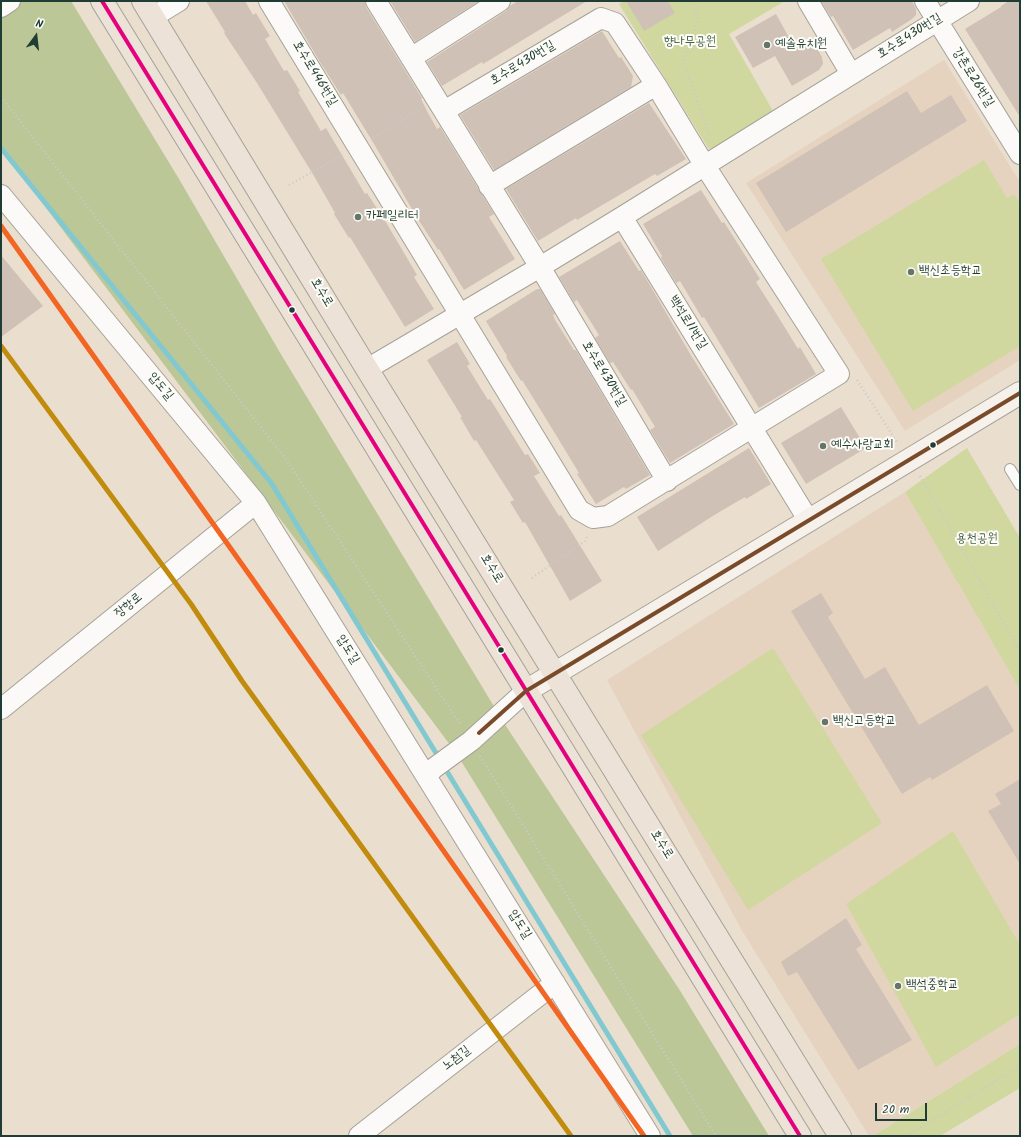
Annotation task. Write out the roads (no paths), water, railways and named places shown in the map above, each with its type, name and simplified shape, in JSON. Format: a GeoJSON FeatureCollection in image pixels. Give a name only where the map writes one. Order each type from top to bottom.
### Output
{"type":"FeatureCollection","features":[{"type":"Feature","properties":{"kind":"main road"},"geometry":{"type":"LineString","coordinates":[[102,1],[800,1136]]}},
{"type":"Feature","properties":{"kind":"main road","name":"호수로"},"geometry":{"type":"LineString","coordinates":[[148,9],[367,369],[840,1136]]}},
{"type":"Feature","properties":{"kind":"main road"},"geometry":{"type":"LineString","coordinates":[[526,691],[1020,393]]}},
{"type":"Feature","properties":{"kind":"street"},"geometry":{"type":"LineString","coordinates":[[1,7],[10,1]]}},
{"type":"Feature","properties":{"kind":"street"},"geometry":{"type":"LineString","coordinates":[[148,9],[179,1]]}},
{"type":"Feature","properties":{"kind":"street","name":"호수로446번길"},"geometry":{"type":"LineString","coordinates":[[269,1],[460,314]]}},
{"type":"Feature","properties":{"kind":"street"},"geometry":{"type":"LineString","coordinates":[[376,1],[411,58],[435,108]]}},
{"type":"Feature","properties":{"kind":"street"},"geometry":{"type":"LineString","coordinates":[[411,58],[500,1]]}},
{"type":"Feature","properties":{"kind":"street"},"geometry":{"type":"LineString","coordinates":[[808,1],[851,74]]}},
{"type":"Feature","properties":{"kind":"street","name":"강촌로26번길"},"geometry":{"type":"LineString","coordinates":[[925,1],[1020,154]]}},
{"type":"Feature","properties":{"kind":"street","name":"호수로430번길"},"geometry":{"type":"LineString","coordinates":[[367,369],[622,217],[969,1]]}},
{"type":"Feature","properties":{"kind":"street","name":"호수로430번길"},"geometry":{"type":"LineString","coordinates":[[666,480],[540,267],[489,186],[435,108],[601,18],[615,23],[656,85],[705,166],[839,374],[752,428]]}},
{"type":"Feature","properties":{"kind":"street"},"geometry":{"type":"LineString","coordinates":[[489,186],[656,85]]}},
{"type":"Feature","properties":{"kind":"street","name":"압도길"},"geometry":{"type":"LineString","coordinates":[[1,195],[256,503],[430,772],[554,983],[650,1136]]}},
{"type":"Feature","properties":{"kind":"street","name":"백석로11번길"},"geometry":{"type":"LineString","coordinates":[[622,217],[809,521]]}},
{"type":"Feature","properties":{"kind":"street"},"geometry":{"type":"LineString","coordinates":[[460,314],[579,510],[593,518],[608,516],[752,428]]}},
{"type":"Feature","properties":{"kind":"street","name":"장항로"},"geometry":{"type":"LineString","coordinates":[[1,709],[256,503]]}},
{"type":"Feature","properties":{"kind":"street"},"geometry":{"type":"LineString","coordinates":[[430,772],[464,747],[526,691]]}},
{"type":"Feature","properties":{"kind":"street","name":"노첨길"},"geometry":{"type":"LineString","coordinates":[[358,1136],[554,983]]}},
{"type":"Feature","properties":{"kind":"lane"},"geometry":{"type":"LineString","coordinates":[[1010,469],[1020,485]]}},
{"type":"Feature","properties":{"kind":"waterway"},"geometry":{"type":"LineString","coordinates":[[1,148],[272,484],[439,758]]}},
{"type":"Feature","properties":{"kind":"waterway"},"geometry":{"type":"LineString","coordinates":[[443,765],[670,1136]]}},
{"type":"Feature","properties":{"kind":"place","name":"예솔유치원"},"geometry":{"type":"Point","coordinates":[767,45]}},
{"type":"Feature","properties":{"kind":"place","name":"카페일리터"},"geometry":{"type":"Point","coordinates":[358,217]}},
{"type":"Feature","properties":{"kind":"place","name":"백신초등학교"},"geometry":{"type":"Point","coordinates":[911,272]}},
{"type":"Feature","properties":{"kind":"place","name":"예수사랑교회"},"geometry":{"type":"Point","coordinates":[823,446]}},
{"type":"Feature","properties":{"kind":"place","name":"백신고등학교"},"geometry":{"type":"Point","coordinates":[825,722]}},
{"type":"Feature","properties":{"kind":"place","name":"백석중학교"},"geometry":{"type":"Point","coordinates":[898,986]}},
{"type":"Feature","properties":{"kind":"park label","name":"향나무공원"},"geometry":{"type":"Point","coordinates":[690,43]}},
{"type":"Feature","properties":{"kind":"park label","name":"용천공원"},"geometry":{"type":"Point","coordinates":[977,540]}}]}
